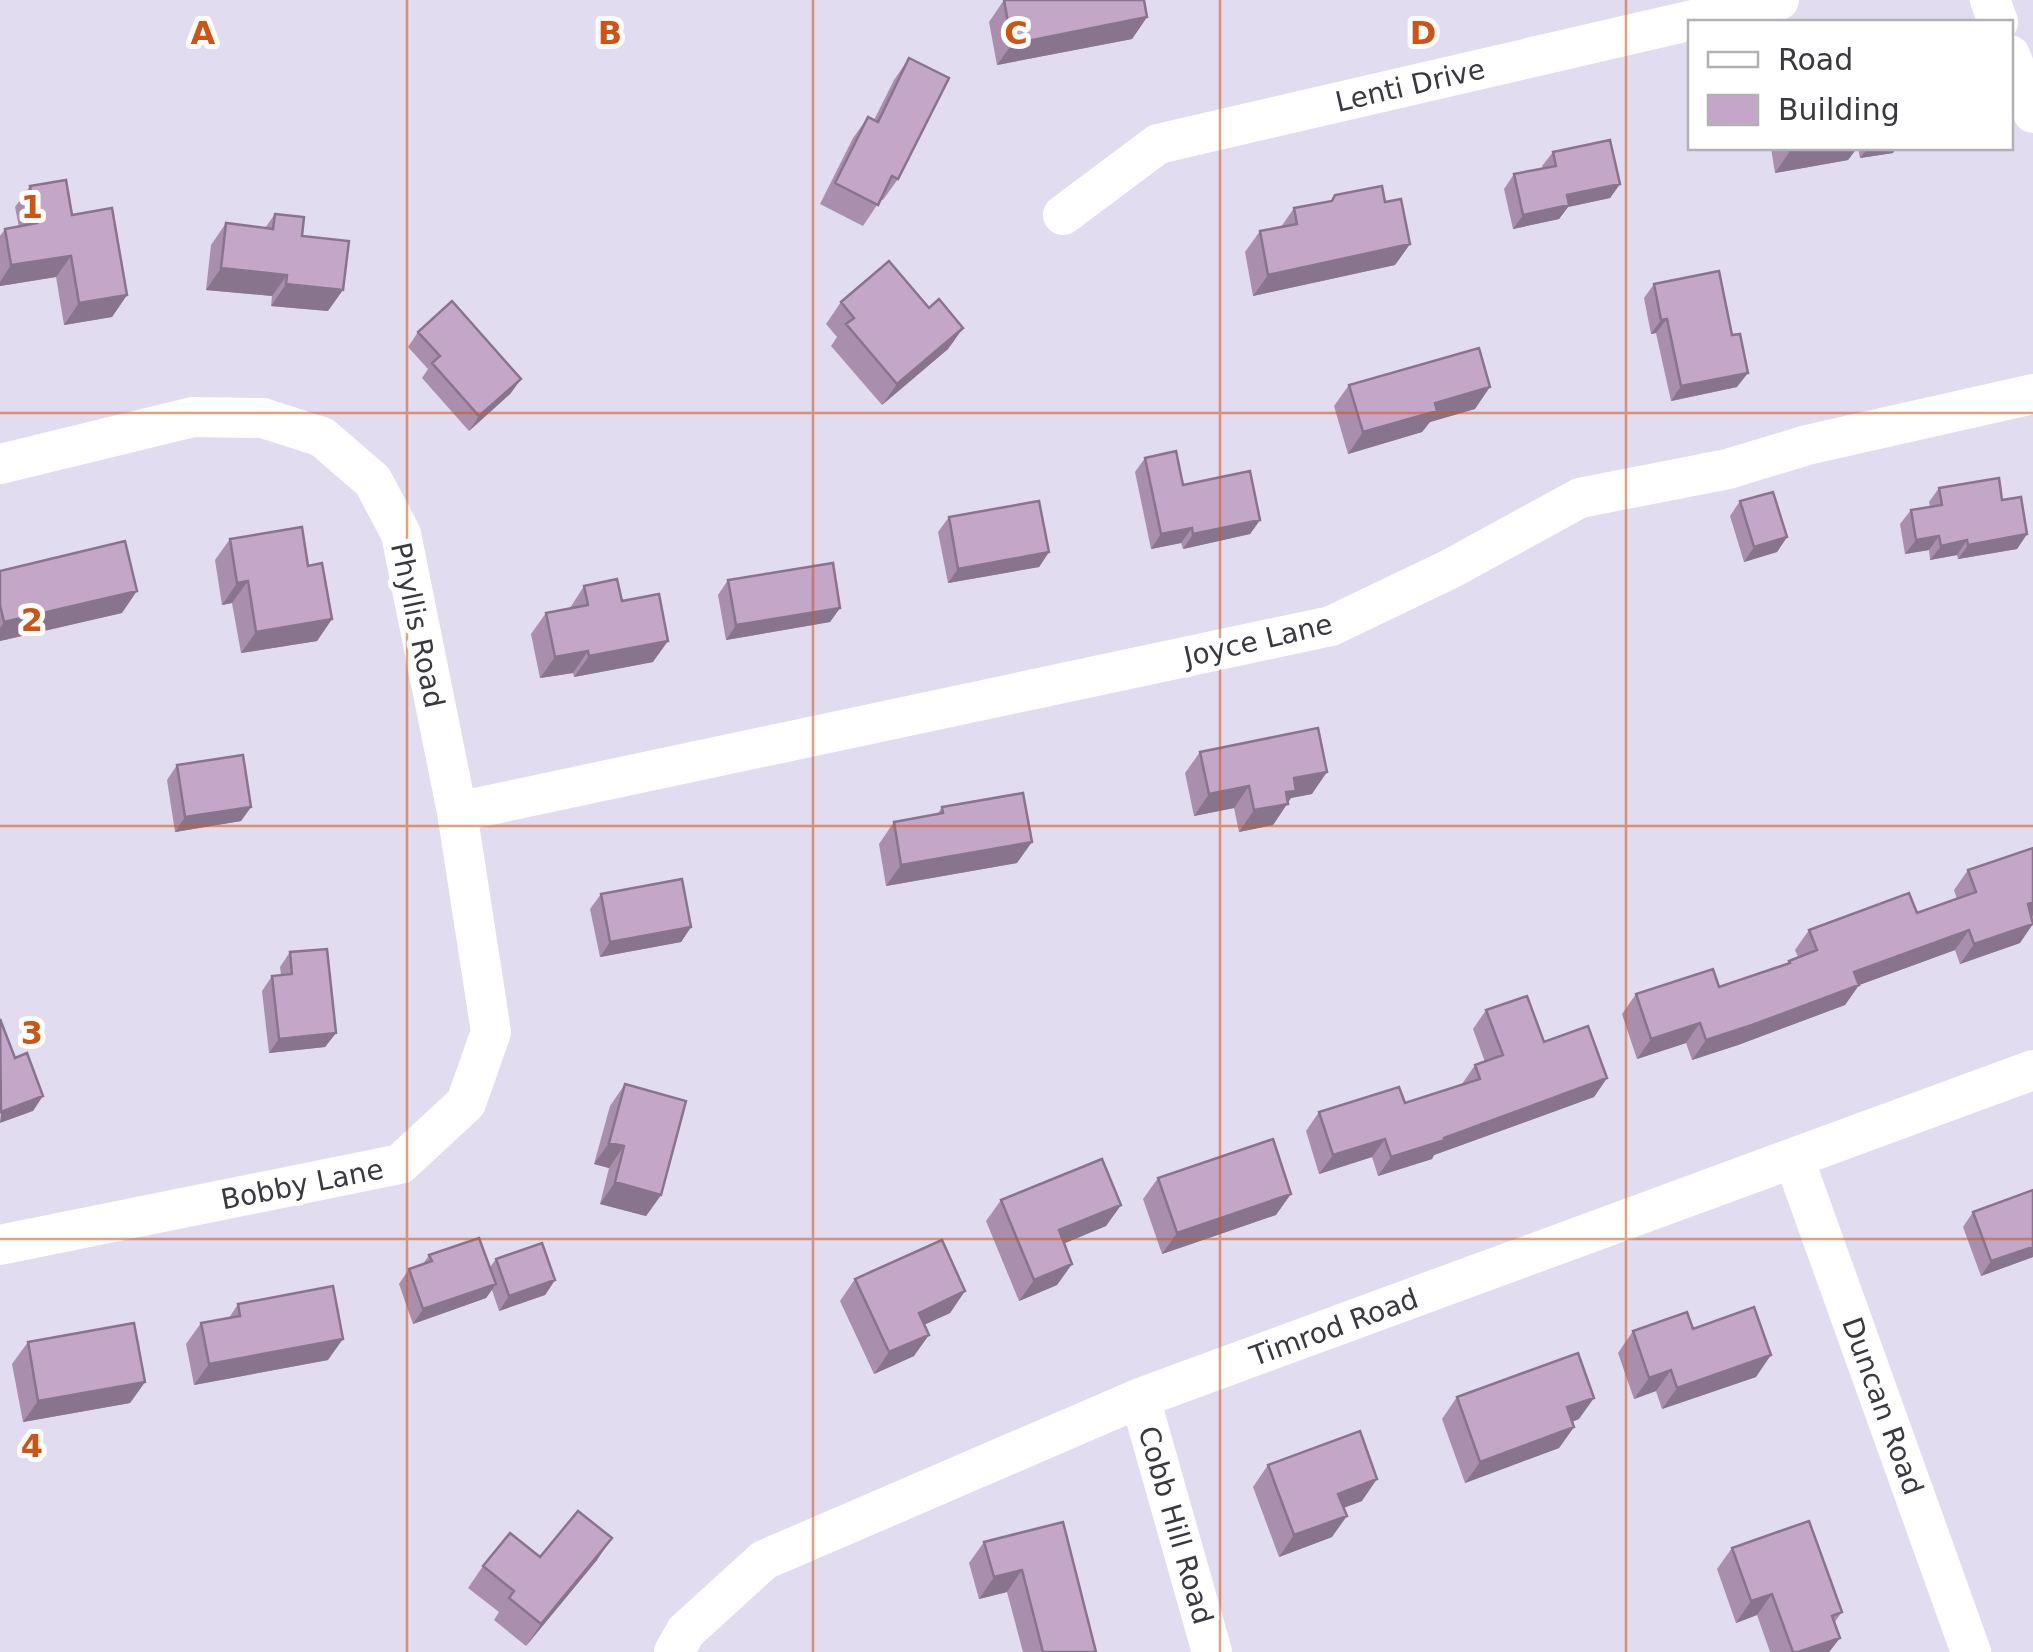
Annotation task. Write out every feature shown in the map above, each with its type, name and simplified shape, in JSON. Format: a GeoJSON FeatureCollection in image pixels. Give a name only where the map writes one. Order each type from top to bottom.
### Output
{"type":"FeatureCollection","features":[{"type":"Feature","properties":{"kind":"street","name":"Lenti Drive"},"geometry":{"type":"LineString","coordinates":[[1693,20],[1779,0]]}},
{"type":"Feature","properties":{"kind":"street","name":"Lenti Drive"},"geometry":{"type":"LineString","coordinates":[[1063,216],[1158,144],[1688,21]]}},
{"type":"Feature","properties":{"kind":"street"},"geometry":{"type":"LineString","coordinates":[[2013,62],[2033,112]]}},
{"type":"Feature","properties":{"kind":"street","name":"Joyce Lane"},"geometry":{"type":"LineString","coordinates":[[457,812],[1331,626],[1450,569],[1580,498],[1728,468],[2033,394]]}},
{"type":"Feature","properties":{"kind":"street","name":"Phyllis Road"},"geometry":{"type":"LineString","coordinates":[[0,464],[193,417],[263,418],[322,437],[373,481],[401,534],[457,812]]}},
{"type":"Feature","properties":{"kind":"street","name":"Bobby Lane"},"geometry":{"type":"LineString","coordinates":[[0,1245],[400,1164],[466,1104],[491,1032],[457,812]]}},
{"type":"Feature","properties":{"kind":"street","name":"Timrod Road"},"geometry":{"type":"LineString","coordinates":[[674,1652],[686,1631],[764,1560],[1140,1398],[2033,1070]]}},
{"type":"Feature","properties":{"kind":"street","name":"Duncan Road"},"geometry":{"type":"LineString","coordinates":[[1794,1159],[1971,1652]]}},
{"type":"Feature","properties":{"kind":"street","name":"Cobb Hill Road"},"geometry":{"type":"LineString","coordinates":[[1140,1398],[1212,1652]]}},
{"type":"Feature","properties":{"kind":"building"},"geometry":{"type":"Polygon","coordinates":[[[1004,0],[1144,0],[1147,17],[1012,44],[1004,0]]]}},
{"type":"Feature","properties":{"kind":"building"},"geometry":{"type":"Polygon","coordinates":[[[909,58],[949,78],[898,179],[892,176],[878,205],[835,183],[868,117],[878,122],[909,58]]]}},
{"type":"Feature","properties":{"kind":"building"},"geometry":{"type":"Polygon","coordinates":[[[1610,140],[1620,184],[1567,195],[1569,205],[1523,215],[1514,174],[1556,166],[1553,152],[1610,140]]]}},
{"type":"Feature","properties":{"kind":"building"},"geometry":{"type":"Polygon","coordinates":[[[66,180],[72,215],[112,208],[127,295],[79,303],[71,256],[11,265],[5,229],[37,223],[30,186],[66,180]]]}},
{"type":"Feature","properties":{"kind":"building"},"geometry":{"type":"Polygon","coordinates":[[[1382,186],[1385,202],[1401,199],[1410,244],[1268,275],[1260,231],[1297,224],[1294,208],[1382,186]]]}},
{"type":"Feature","properties":{"kind":"building"},"geometry":{"type":"Polygon","coordinates":[[[275,214],[304,217],[302,236],[349,241],[343,290],[286,284],[287,275],[221,268],[226,223],[273,229],[275,214]]]}},
{"type":"Feature","properties":{"kind":"building"},"geometry":{"type":"Polygon","coordinates":[[[889,261],[929,308],[939,299],[963,328],[897,384],[846,324],[854,318],[841,302],[889,261]]]}},
{"type":"Feature","properties":{"kind":"building"},"geometry":{"type":"Polygon","coordinates":[[[1719,271],[1732,335],[1740,334],[1748,373],[1681,386],[1667,319],[1661,320],[1654,284],[1719,271]]]}},
{"type":"Feature","properties":{"kind":"building"},"geometry":{"type":"Polygon","coordinates":[[[452,301],[521,379],[479,416],[432,363],[440,356],[418,332],[452,301]]]}},
{"type":"Feature","properties":{"kind":"building"},"geometry":{"type":"Polygon","coordinates":[[[1479,348],[1490,387],[1435,403],[1437,411],[1363,432],[1349,385],[1479,348]]]}},
{"type":"Feature","properties":{"kind":"building"},"geometry":{"type":"Polygon","coordinates":[[[1176,451],[1183,485],[1250,471],[1260,520],[1193,534],[1192,528],[1161,534],[1145,458],[1176,451]]]}},
{"type":"Feature","properties":{"kind":"building"},"geometry":{"type":"Polygon","coordinates":[[[1999,478],[2002,500],[2021,497],[2027,534],[1968,545],[1967,540],[1941,546],[1939,536],[1916,540],[1911,510],[1942,505],[1939,488],[1999,478]]]}},
{"type":"Feature","properties":{"kind":"building"},"geometry":{"type":"Polygon","coordinates":[[[1773,492],[1787,537],[1754,547],[1740,501],[1773,492]]]}},
{"type":"Feature","properties":{"kind":"building"},"geometry":{"type":"Polygon","coordinates":[[[1039,501],[1049,552],[958,569],[949,517],[1039,501]]]}},
{"type":"Feature","properties":{"kind":"building"},"geometry":{"type":"Polygon","coordinates":[[[302,527],[308,566],[322,563],[332,619],[256,632],[248,581],[237,583],[230,539],[302,527]]]}},
{"type":"Feature","properties":{"kind":"building"},"geometry":{"type":"Polygon","coordinates":[[[125,541],[137,591],[4,622],[0,571],[125,541]]]}},
{"type":"Feature","properties":{"kind":"building"},"geometry":{"type":"Polygon","coordinates":[[[833,563],[840,608],[736,625],[728,580],[833,563]]]}},
{"type":"Feature","properties":{"kind":"building"},"geometry":{"type":"Polygon","coordinates":[[[617,579],[622,601],[659,594],[668,641],[589,656],[588,651],[555,657],[546,613],[588,605],[584,586],[617,579]]]}},
{"type":"Feature","properties":{"kind":"building"},"geometry":{"type":"Polygon","coordinates":[[[1318,728],[1327,772],[1294,778],[1296,791],[1286,792],[1288,804],[1254,810],[1249,786],[1209,794],[1200,752],[1318,728]]]}},
{"type":"Feature","properties":{"kind":"building"},"geometry":{"type":"Polygon","coordinates":[[[243,755],[251,807],[185,817],[177,765],[243,755]]]}},
{"type":"Feature","properties":{"kind":"building"},"geometry":{"type":"Polygon","coordinates":[[[1023,793],[1032,842],[901,865],[894,822],[943,813],[942,807],[1023,793]]]}},
{"type":"Feature","properties":{"kind":"building"},"geometry":{"type":"Polygon","coordinates":[[[2033,848],[2033,902],[2028,904],[2033,924],[1974,944],[1969,930],[1854,972],[1859,985],[1706,1040],[1700,1023],[1651,1039],[1636,994],[1713,969],[1719,987],[1790,963],[1817,950],[1809,930],[1909,893],[1917,913],[1976,892],[1968,870],[2033,848]]]}},
{"type":"Feature","properties":{"kind":"building"},"geometry":{"type":"Polygon","coordinates":[[[682,879],[691,927],[610,942],[601,894],[682,879]]]}},
{"type":"Feature","properties":{"kind":"building"},"geometry":{"type":"Polygon","coordinates":[[[327,949],[336,1033],[279,1039],[272,976],[292,974],[290,952],[327,949]]]}},
{"type":"Feature","properties":{"kind":"building"},"geometry":{"type":"Polygon","coordinates":[[[1527,996],[1544,1042],[1588,1026],[1607,1078],[1391,1157],[1385,1139],[1333,1155],[1319,1112],[1399,1087],[1405,1103],[1480,1079],[1475,1065],[1503,1055],[1486,1010],[1527,996]]]}},
{"type":"Feature","properties":{"kind":"building"},"geometry":{"type":"Polygon","coordinates":[[[0,1019],[15,1058],[27,1053],[43,1096],[1,1112],[0,1019]]]}},
{"type":"Feature","properties":{"kind":"building"},"geometry":{"type":"Polygon","coordinates":[[[625,1084],[686,1101],[661,1195],[615,1182],[624,1146],[609,1143],[625,1084]]]}},
{"type":"Feature","properties":{"kind":"building"},"geometry":{"type":"Polygon","coordinates":[[[1273,1139],[1291,1194],[1177,1233],[1158,1178],[1273,1139]]]}},
{"type":"Feature","properties":{"kind":"building"},"geometry":{"type":"Polygon","coordinates":[[[1102,1159],[1121,1205],[1059,1230],[1072,1264],[1034,1280],[1001,1200],[1102,1159]]]}},
{"type":"Feature","properties":{"kind":"building"},"geometry":{"type":"Polygon","coordinates":[[[2033,1190],[2033,1247],[1991,1261],[1973,1212],[2033,1190]]]}},
{"type":"Feature","properties":{"kind":"building"},"geometry":{"type":"Polygon","coordinates":[[[479,1238],[496,1284],[423,1309],[409,1269],[432,1261],[429,1255],[479,1238]]]}},
{"type":"Feature","properties":{"kind":"building"},"geometry":{"type":"Polygon","coordinates":[[[942,1240],[965,1291],[919,1313],[929,1335],[889,1352],[855,1279],[942,1240]]]}},
{"type":"Feature","properties":{"kind":"building"},"geometry":{"type":"Polygon","coordinates":[[[542,1243],[555,1280],[509,1296],[496,1259],[542,1243]]]}},
{"type":"Feature","properties":{"kind":"building"},"geometry":{"type":"Polygon","coordinates":[[[333,1286],[343,1339],[209,1364],[201,1323],[240,1316],[238,1304],[333,1286]]]}},
{"type":"Feature","properties":{"kind":"building"},"geometry":{"type":"Polygon","coordinates":[[[1754,1307],[1771,1355],[1677,1388],[1671,1370],[1649,1378],[1633,1331],[1687,1312],[1693,1329],[1754,1307]]]}},
{"type":"Feature","properties":{"kind":"building"},"geometry":{"type":"Polygon","coordinates":[[[134,1323],[145,1382],[38,1401],[28,1342],[134,1323]]]}},
{"type":"Feature","properties":{"kind":"building"},"geometry":{"type":"Polygon","coordinates":[[[1578,1353],[1594,1398],[1567,1407],[1574,1427],[1480,1462],[1457,1397],[1578,1353]]]}},
{"type":"Feature","properties":{"kind":"building"},"geometry":{"type":"Polygon","coordinates":[[[1360,1431],[1377,1479],[1338,1494],[1347,1516],[1294,1535],[1268,1465],[1360,1431]]]}},
{"type":"Feature","properties":{"kind":"building"},"geometry":{"type":"Polygon","coordinates":[[[578,1511],[612,1538],[541,1624],[509,1598],[514,1591],[483,1566],[510,1533],[540,1557],[578,1511]]]}},
{"type":"Feature","properties":{"kind":"building"},"geometry":{"type":"Polygon","coordinates":[[[1809,1521],[1842,1612],[1832,1616],[1840,1638],[1793,1652],[1772,1594],[1751,1601],[1732,1548],[1809,1521]]]}},
{"type":"Feature","properties":{"kind":"building"},"geometry":{"type":"Polygon","coordinates":[[[1063,1522],[1096,1652],[1043,1652],[1022,1570],[994,1577],[984,1542],[1063,1522]]]}}]}
